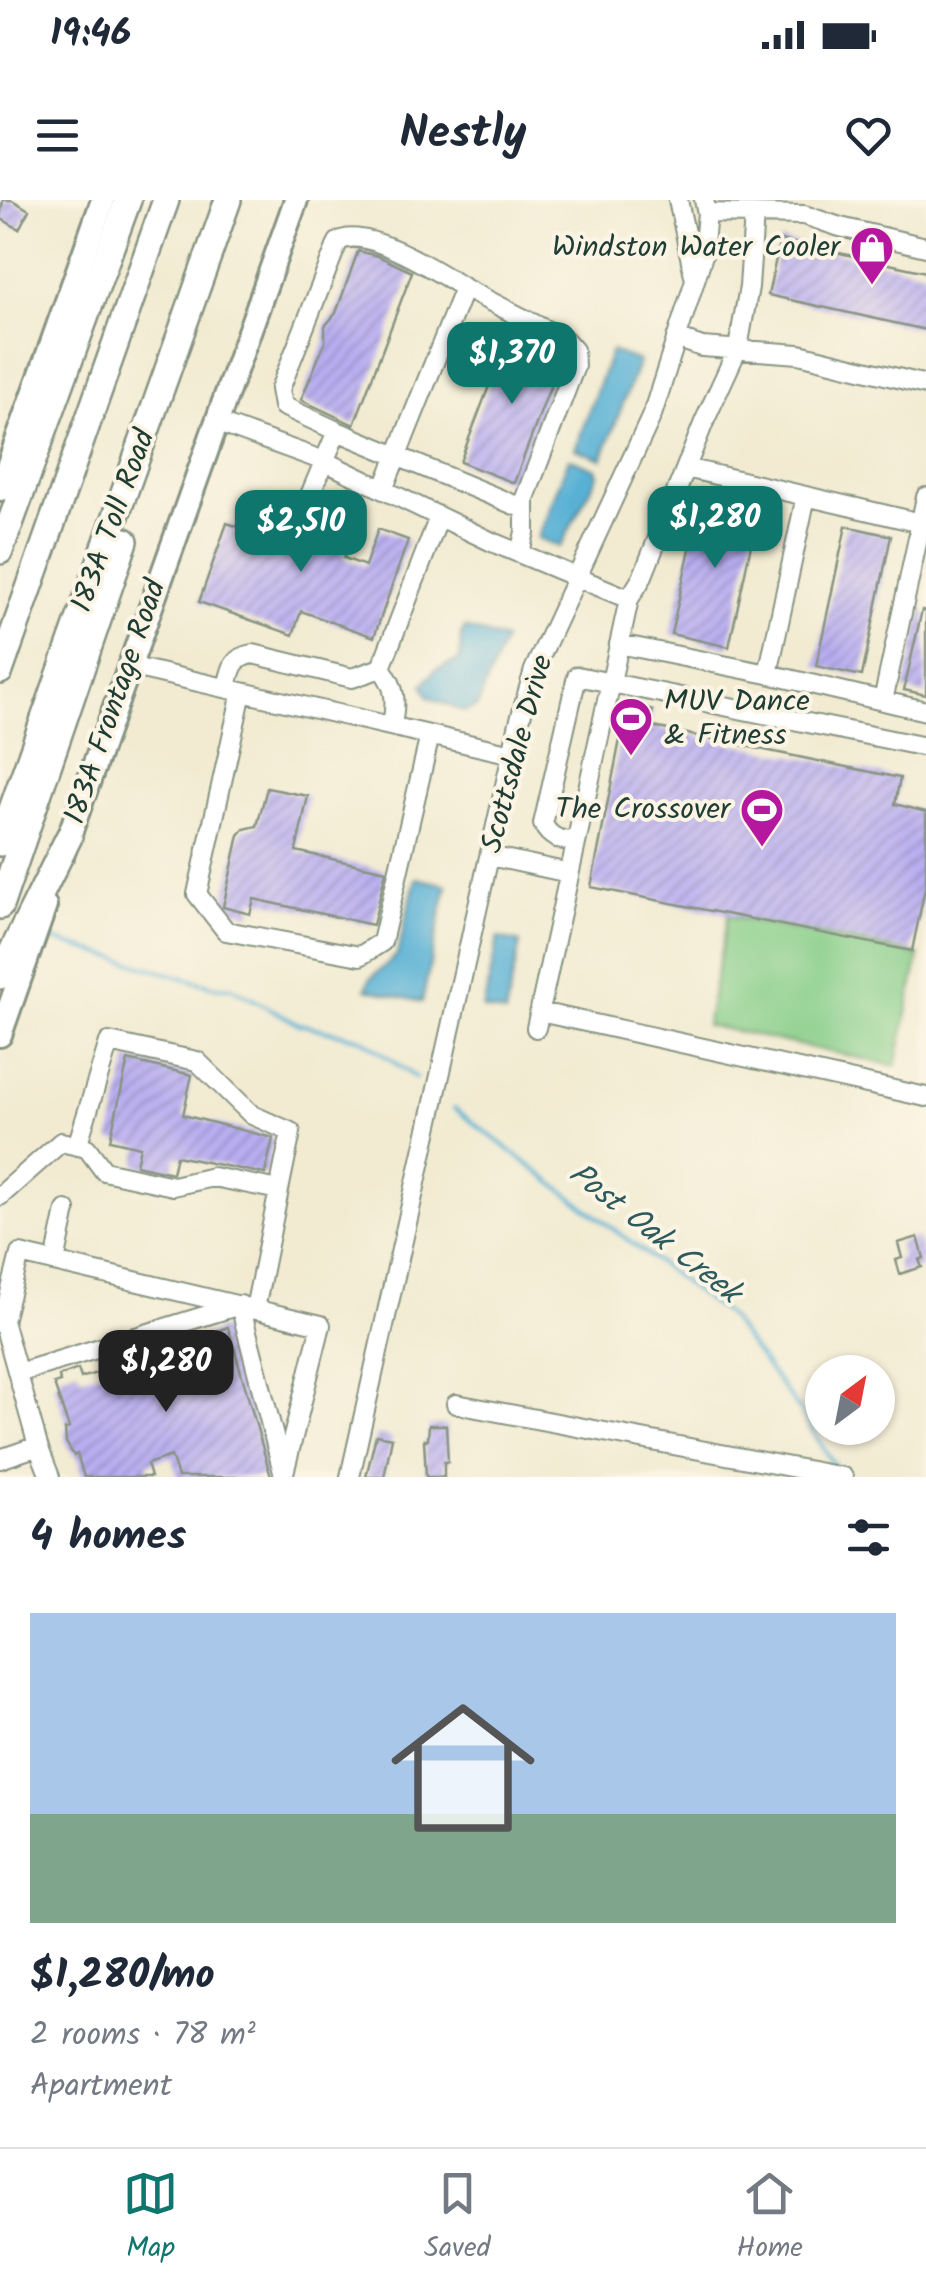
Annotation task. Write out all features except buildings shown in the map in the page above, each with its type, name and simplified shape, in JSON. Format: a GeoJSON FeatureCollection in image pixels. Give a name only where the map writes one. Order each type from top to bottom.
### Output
{"type":"FeatureCollection","features":[{"type":"Feature","properties":{"kind":"highway"},"geometry":{"type":"LineString","coordinates":[[0,551],[128,200]]}},
{"type":"Feature","properties":{"kind":"highway","name":"183A Toll Road"},"geometry":{"type":"LineString","coordinates":[[0,670],[166,200]]}},
{"type":"Feature","properties":{"kind":"highway","name":"183A Toll Road"},"geometry":{"type":"LineString","coordinates":[[0,843],[228,200]]}},
{"type":"Feature","properties":{"kind":"highway"},"geometry":{"type":"LineString","coordinates":[[0,906],[82,671],[184,356],[204,268]]}},
{"type":"Feature","properties":{"kind":"highway"},"geometry":{"type":"LineString","coordinates":[[0,976],[69,836]]}},
{"type":"Feature","properties":{"kind":"main road"},"geometry":{"type":"LineString","coordinates":[[0,489],[103,200]]}},
{"type":"Feature","properties":{"kind":"main road","name":"183A Frontage Road"},"geometry":{"type":"LineString","coordinates":[[0,1036],[296,200]]}},
{"type":"Feature","properties":{"kind":"street"},"geometry":{"type":"LineString","coordinates":[[678,200],[695,280]]}},
{"type":"Feature","properties":{"kind":"street"},"geometry":{"type":"LineString","coordinates":[[706,206],[754,214],[804,215],[926,247]]}},
{"type":"Feature","properties":{"kind":"street","name":"Scottsdale Drive"},"geometry":{"type":"LineString","coordinates":[[350,1477],[452,1013],[534,670],[652,416],[703,255],[706,206]]}},
{"type":"Feature","properties":{"kind":"street"},"geometry":{"type":"LineString","coordinates":[[754,214],[738,348],[642,578],[629,598],[538,1020],[926,1098]]}},
{"type":"Feature","properties":{"kind":"street"},"geometry":{"type":"LineString","coordinates":[[520,553],[525,532],[525,498],[575,366],[574,350],[564,339],[404,254],[356,236],[345,236],[338,242],[279,398],[283,406],[294,414],[524,509]]}},
{"type":"Feature","properties":{"kind":"street"},"geometry":{"type":"LineString","coordinates":[[383,490],[464,288]]}},
{"type":"Feature","properties":{"kind":"street"},"geometry":{"type":"LineString","coordinates":[[676,338],[702,347],[799,354],[926,386]]}},
{"type":"Feature","properties":{"kind":"street"},"geometry":{"type":"LineString","coordinates":[[216,422],[324,461],[439,517],[629,598]]}},
{"type":"Feature","properties":{"kind":"street"},"geometry":{"type":"LineString","coordinates":[[305,507],[337,431]]}},
{"type":"Feature","properties":{"kind":"street"},"geometry":{"type":"LineString","coordinates":[[686,468],[806,496],[921,533]]}},
{"type":"Feature","properties":{"kind":"street"},"geometry":{"type":"LineString","coordinates":[[768,674],[806,496]]}},
{"type":"Feature","properties":{"kind":"street"},"geometry":{"type":"LineString","coordinates":[[883,702],[926,497]]}},
{"type":"Feature","properties":{"kind":"street"},"geometry":{"type":"LineString","coordinates":[[430,735],[382,942],[360,956],[226,931],[196,894],[234,690],[232,665],[242,656],[253,654],[352,678],[381,668],[439,517]]}},
{"type":"Feature","properties":{"kind":"street"},"geometry":{"type":"LineString","coordinates":[[619,644],[926,711]]}},
{"type":"Feature","properties":{"kind":"street"},"geometry":{"type":"LineString","coordinates":[[129,666],[512,754]]}},
{"type":"Feature","properties":{"kind":"street"},"geometry":{"type":"LineString","coordinates":[[381,668],[391,680],[397,698],[392,726]]}},
{"type":"Feature","properties":{"kind":"street"},"geometry":{"type":"LineString","coordinates":[[576,842],[556,839],[542,824],[577,676],[926,748]]}},
{"type":"Feature","properties":{"kind":"street"},"geometry":{"type":"LineString","coordinates":[[490,856],[569,873]]}},
{"type":"Feature","properties":{"kind":"street"},"geometry":{"type":"LineString","coordinates":[[78,1146],[109,1042],[197,1062],[252,1115],[291,1132],[248,1307],[284,1476]]}},
{"type":"Feature","properties":{"kind":"street"},"geometry":{"type":"LineString","coordinates":[[0,1196],[61,1142],[87,1148],[104,1171],[173,1186],[214,1177],[279,1190]]}},
{"type":"Feature","properties":{"kind":"street"},"geometry":{"type":"LineString","coordinates":[[55,1262],[66,1210]]}},
{"type":"Feature","properties":{"kind":"street"},"geometry":{"type":"LineString","coordinates":[[50,1477],[3,1322],[20,1254],[322,1325],[284,1476]]}},
{"type":"Feature","properties":{"kind":"street"},"geometry":{"type":"LineString","coordinates":[[18,1374],[248,1307]]}},
{"type":"Feature","properties":{"kind":"street"},"geometry":{"type":"LineString","coordinates":[[456,1404],[843,1477]]}},
{"type":"Feature","properties":{"kind":"street"},"geometry":{"type":"LineString","coordinates":[[0,1460],[38,1446]]}},
{"type":"Feature","properties":{"kind":"green space"},"geometry":{"type":"Polygon","coordinates":[[[728,916],[919,955],[896,1066],[706,1025],[728,916]]]}},
{"type":"Feature","properties":{"kind":"water"},"geometry":{"type":"Polygon","coordinates":[[[611,351],[639,361],[602,459],[575,449],[611,351]]]}},
{"type":"Feature","properties":{"kind":"water"},"geometry":{"type":"Polygon","coordinates":[[[569,458],[596,469],[598,475],[560,547],[538,538],[569,458]]]}},
{"type":"Feature","properties":{"kind":"water"},"geometry":{"type":"Polygon","coordinates":[[[465,628],[504,640],[477,707],[464,712],[429,697],[423,685],[436,669],[460,660],[465,628]]]}},
{"type":"Feature","properties":{"kind":"water"},"geometry":{"type":"Polygon","coordinates":[[[416,878],[447,885],[422,1002],[366,989],[370,979],[397,955],[416,878]]]}},
{"type":"Feature","properties":{"kind":"water"},"geometry":{"type":"Polygon","coordinates":[[[498,938],[520,943],[505,1014],[483,1009],[498,938]]]}},
{"type":"Feature","properties":{"kind":"waterway","name":"Post Oak Creek"},"geometry":{"type":"LineString","coordinates":[[54,940],[215,987],[232,988],[299,1024],[362,1039],[416,1078]]}},
{"type":"Feature","properties":{"kind":"waterway","name":"Post Oak Creek"},"geometry":{"type":"LineString","coordinates":[[454,1108],[728,1316],[801,1412],[836,1468]]}},
{"type":"Feature","properties":{"kind":"place","name":"Windston Water Cooler"},"geometry":{"type":"Point","coordinates":[872,286]}},
{"type":"Feature","properties":{"kind":"place","name":"MUV Dance & Fitness"},"geometry":{"type":"Point","coordinates":[631,757]}},
{"type":"Feature","properties":{"kind":"place","name":"The Crossover"},"geometry":{"type":"Point","coordinates":[762,848]}}]}
